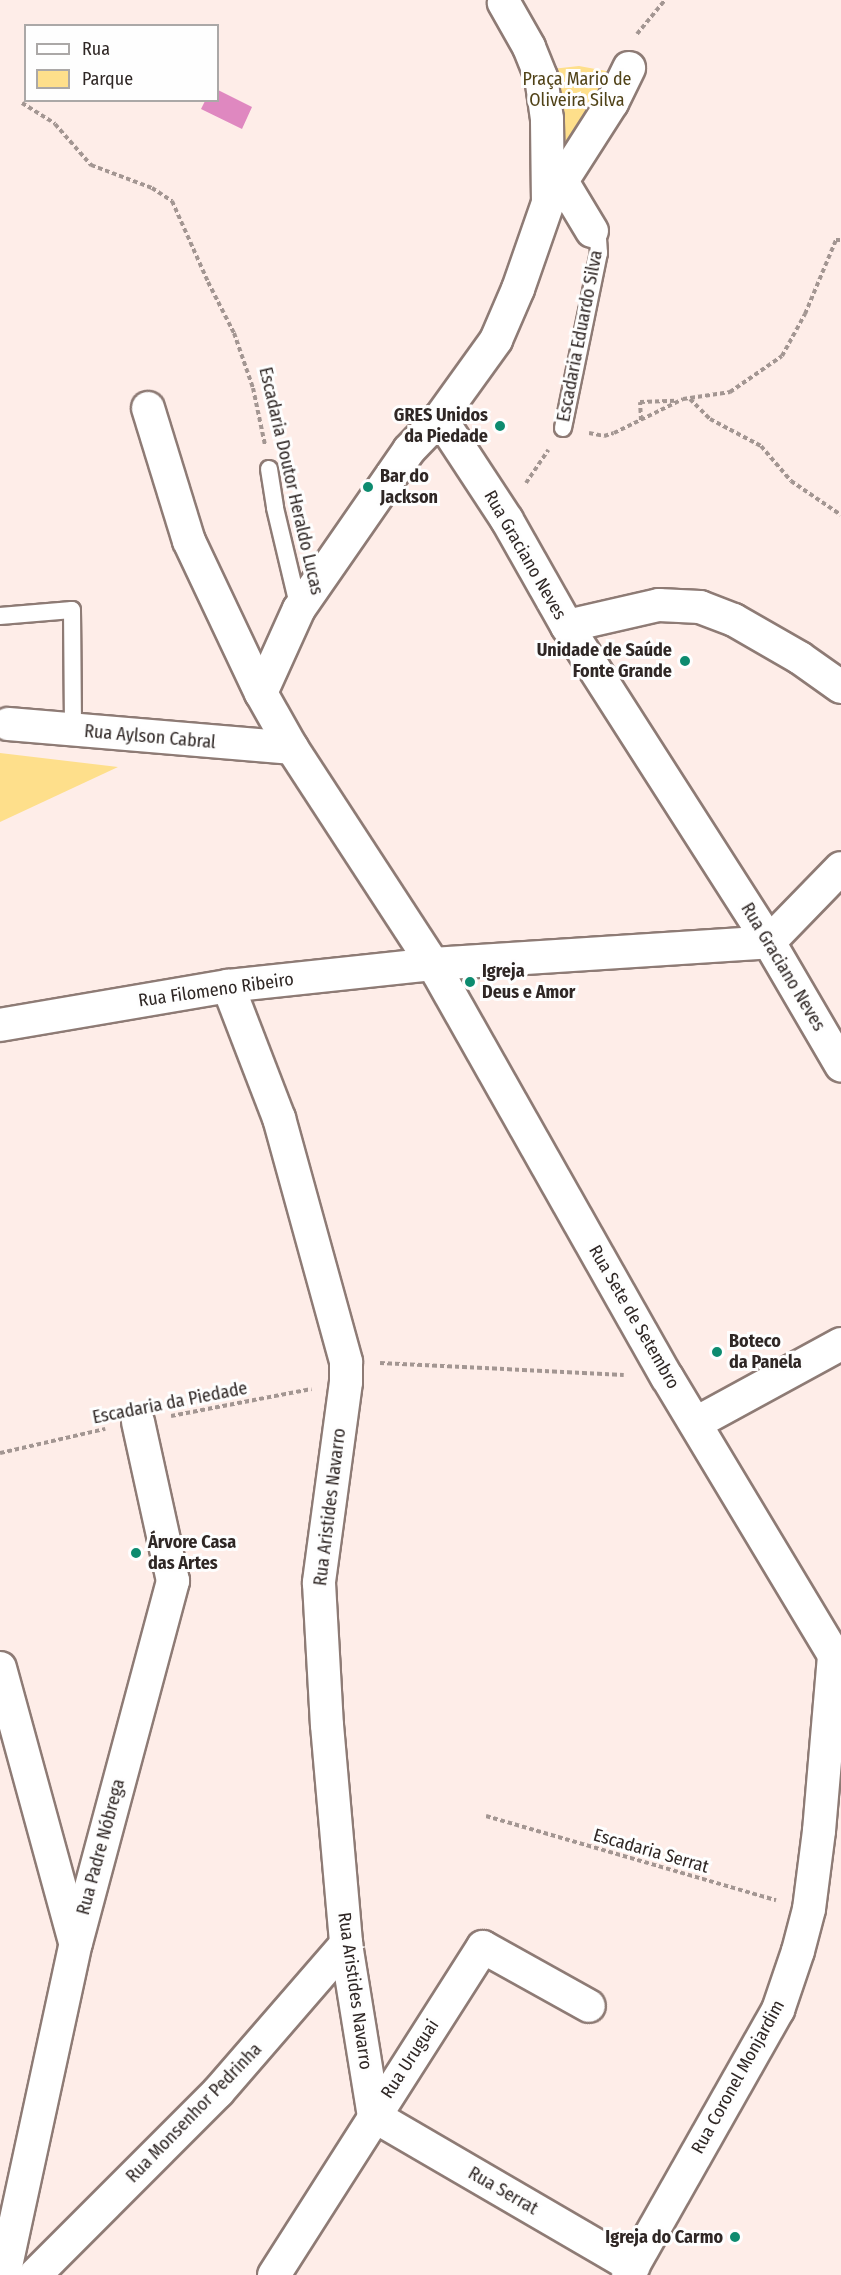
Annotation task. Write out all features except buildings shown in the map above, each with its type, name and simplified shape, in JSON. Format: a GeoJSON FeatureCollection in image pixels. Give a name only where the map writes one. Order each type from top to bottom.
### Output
{"type":"FeatureCollection","features":[{"type":"Feature","properties":{"kind":"street"},"geometry":{"type":"LineString","coordinates":[[504,3],[529,47],[541,77],[555,193]]}},
{"type":"Feature","properties":{"kind":"street"},"geometry":{"type":"LineString","coordinates":[[261,693],[299,609],[409,450],[440,418],[496,340],[555,193],[612,103],[631,55]]}},
{"type":"Feature","properties":{"kind":"street","name":"Escadaria Eduardo Silva"},"geometry":{"type":"LineString","coordinates":[[555,193],[592,231]]}},
{"type":"Feature","properties":{"kind":"street"},"geometry":{"type":"LineString","coordinates":[[148,408],[189,541],[261,693],[292,748],[433,964]]}},
{"type":"Feature","properties":{"kind":"street","name":"Rua Graciano Neves"},"geometry":{"type":"LineString","coordinates":[[440,418],[507,520],[567,626],[769,942],[841,1065]]}},
{"type":"Feature","properties":{"kind":"street"},"geometry":{"type":"LineString","coordinates":[[567,626],[659,605],[700,607],[734,620],[800,658],[841,687]]}},
{"type":"Feature","properties":{"kind":"street","name":"Rua Aylson Cabral"},"geometry":{"type":"LineString","coordinates":[[8,724],[292,748]]}},
{"type":"Feature","properties":{"kind":"street"},"geometry":{"type":"LineString","coordinates":[[769,942],[841,868]]}},
{"type":"Feature","properties":{"kind":"street","name":"Rua Filomeno Ribeiro"},"geometry":{"type":"LineString","coordinates":[[0,1025],[228,986],[433,964],[769,942]]}},
{"type":"Feature","properties":{"kind":"street","name":"Rua Sete de Setembro"},"geometry":{"type":"LineString","coordinates":[[433,964],[667,1377],[838,1661]]}},
{"type":"Feature","properties":{"kind":"street","name":"Rua Aristides Navarro"},"geometry":{"type":"LineString","coordinates":[[228,986],[279,1118],[346,1372],[319,1583],[327,1725],[346,1944],[374,2116]]}},
{"type":"Feature","properties":{"kind":"street"},"geometry":{"type":"LineString","coordinates":[[696,1423],[841,1344]]}},
{"type":"Feature","properties":{"kind":"street","name":"Rua Padre Nóbrega"},"geometry":{"type":"LineString","coordinates":[[4,2275],[76,1943],[173,1581],[138,1422]]}},
{"type":"Feature","properties":{"kind":"street","name":"Rua Coronel Monjardim"},"geometry":{"type":"LineString","coordinates":[[630,2271],[778,2010],[809,1909],[830,1826],[838,1661]]}},
{"type":"Feature","properties":{"kind":"street"},"geometry":{"type":"LineString","coordinates":[[0,1668],[76,1943]]}},
{"type":"Feature","properties":{"kind":"street","name":"Rua Monsenhor Pedrinha"},"geometry":{"type":"LineString","coordinates":[[35,2275],[218,2092],[346,1944]]}},
{"type":"Feature","properties":{"kind":"street","name":"Rua Uruguai"},"geometry":{"type":"LineString","coordinates":[[274,2275],[483,1947],[589,2006]]}},
{"type":"Feature","properties":{"kind":"street","name":"Rua Serrat"},"geometry":{"type":"LineString","coordinates":[[374,2116],[630,2271]]}},
{"type":"Feature","properties":{"kind":"lane","name":"Escadaria Eduardo Silva"},"geometry":{"type":"LineString","coordinates":[[563,428],[599,253],[598,240],[592,231]]}},
{"type":"Feature","properties":{"kind":"lane","name":"Escadaria Doutor Heraldo Lucas"},"geometry":{"type":"LineString","coordinates":[[269,469],[275,508],[299,609]]}},
{"type":"Feature","properties":{"kind":"lane"},"geometry":{"type":"LineString","coordinates":[[0,616],[72,610],[73,731]]}},
{"type":"Feature","properties":{"kind":"path"},"geometry":{"type":"LineString","coordinates":[[631,55],[665,0]]}},
{"type":"Feature","properties":{"kind":"path","name":"Escadaria Doutor Heraldo Lucas"},"geometry":{"type":"LineString","coordinates":[[22,103],[55,124],[91,165],[152,188],[172,201],[208,282],[234,333],[253,388],[269,469]]}},
{"type":"Feature","properties":{"kind":"path"},"geometry":{"type":"LineString","coordinates":[[641,420],[640,402],[676,401],[730,392],[782,356],[804,314],[836,240],[841,240]]}},
{"type":"Feature","properties":{"kind":"path"},"geometry":{"type":"LineString","coordinates":[[689,398],[710,418],[761,446],[791,481],[841,515]]}},
{"type":"Feature","properties":{"kind":"path"},"geometry":{"type":"LineString","coordinates":[[563,428],[604,436],[676,401]]}},
{"type":"Feature","properties":{"kind":"path","name":"Escadaria Eduardo Silva"},"geometry":{"type":"LineString","coordinates":[[507,520],[528,479],[563,428]]}},
{"type":"Feature","properties":{"kind":"path","name":"Escadaria da Piedade"},"geometry":{"type":"LineString","coordinates":[[0,1453],[346,1372],[667,1377]]}},
{"type":"Feature","properties":{"kind":"path","name":"Escadaria Serrat"},"geometry":{"type":"LineString","coordinates":[[486,1816],[809,1909]]}},
{"type":"Feature","properties":{"kind":"green space","name":"Praça Mario de Oliveira Silva"},"geometry":{"type":"Polygon","coordinates":[[[579,66],[617,73],[553,166],[552,69],[579,66]]]}},
{"type":"Feature","properties":{"kind":"green space"},"geometry":{"type":"Polygon","coordinates":[[[0,753],[118,767],[0,822],[0,753]]]}},
{"type":"Feature","properties":{"kind":"shaded area"},"geometry":{"type":"Polygon","coordinates":[[[219,90],[252,107],[242,129],[201,109],[204,102],[219,102],[219,90]]]}},
{"type":"Feature","properties":{"kind":"place","name":"GRES Unidos da Piedade"},"geometry":{"type":"Point","coordinates":[500,426]}},
{"type":"Feature","properties":{"kind":"place","name":"Bar do Jackson"},"geometry":{"type":"Point","coordinates":[368,487]}},
{"type":"Feature","properties":{"kind":"place","name":"Unidade de Saúde Fonte Grande"},"geometry":{"type":"Point","coordinates":[685,661]}},
{"type":"Feature","properties":{"kind":"place","name":"Igreja Deus e Amor"},"geometry":{"type":"Point","coordinates":[470,982]}},
{"type":"Feature","properties":{"kind":"place","name":"Boteco da Panela"},"geometry":{"type":"Point","coordinates":[717,1352]}},
{"type":"Feature","properties":{"kind":"place","name":"Árvore Casa das Artes"},"geometry":{"type":"Point","coordinates":[136,1553]}},
{"type":"Feature","properties":{"kind":"place","name":"Igreja do Carmo"},"geometry":{"type":"Point","coordinates":[735,2237]}}]}
